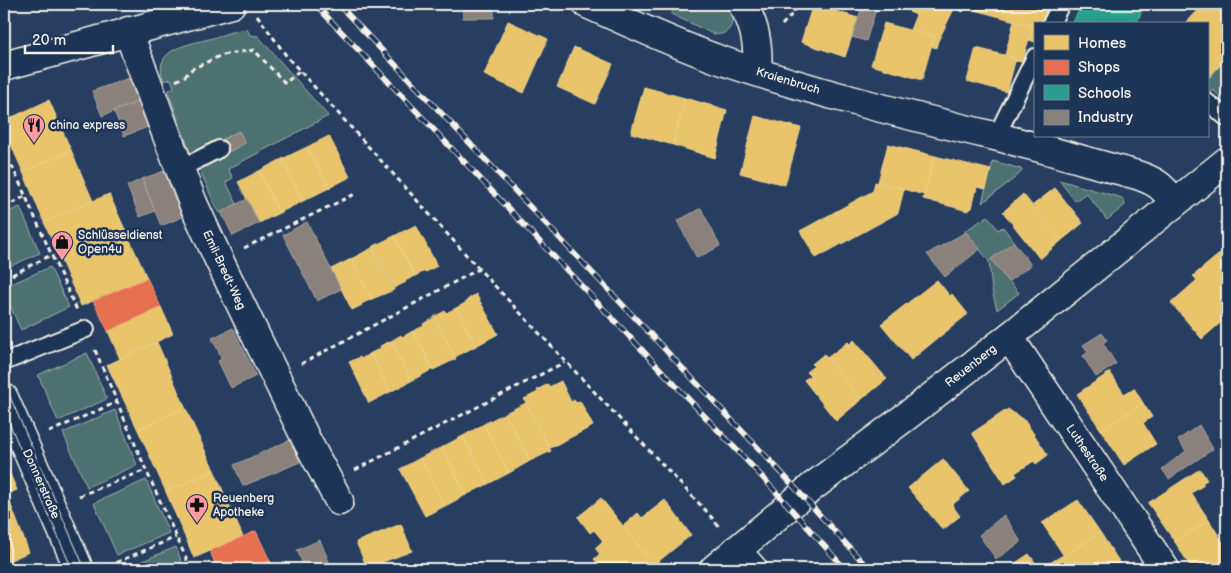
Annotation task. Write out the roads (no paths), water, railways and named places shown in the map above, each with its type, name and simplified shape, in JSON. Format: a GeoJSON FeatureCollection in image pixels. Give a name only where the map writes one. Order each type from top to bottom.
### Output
{"type":"FeatureCollection","features":[{"type":"Feature","properties":{"kind":"street","name":"Kraienbruch"},"geometry":{"type":"LineString","coordinates":[[587,4],[659,36],[757,72],[872,106],[996,136],[1143,177],[1160,185],[1175,202]]}},
{"type":"Feature","properties":{"kind":"street"},"geometry":{"type":"LineString","coordinates":[[742,4],[756,33],[758,52],[757,72]]}},
{"type":"Feature","properties":{"kind":"street"},"geometry":{"type":"LineString","coordinates":[[4,66],[128,32],[242,7]]}},
{"type":"Feature","properties":{"kind":"street","name":"Emil-Bredt-Weg"},"geometry":{"type":"LineString","coordinates":[[128,32],[193,203],[306,439],[334,492]]}},
{"type":"Feature","properties":{"kind":"street","name":"Reuenberg"},"geometry":{"type":"LineString","coordinates":[[714,569],[745,560],[812,487],[1009,336],[1227,161]]}},
{"type":"Feature","properties":{"kind":"street","name":"Luthestraße"},"geometry":{"type":"LineString","coordinates":[[1009,336],[1165,569]]}},
{"type":"Feature","properties":{"kind":"street","name":"Donnerstraße"},"geometry":{"type":"LineString","coordinates":[[4,398],[79,569]]}},
{"type":"Feature","properties":{"kind":"lane"},"geometry":{"type":"LineString","coordinates":[[1052,22],[1061,4]]}},
{"type":"Feature","properties":{"kind":"lane"},"geometry":{"type":"LineString","coordinates":[[996,136],[1034,59]]}},
{"type":"Feature","properties":{"kind":"lane"},"geometry":{"type":"LineString","coordinates":[[1208,103],[1227,118]]}},
{"type":"Feature","properties":{"kind":"lane"},"geometry":{"type":"LineString","coordinates":[[180,169],[219,149]]}},
{"type":"Feature","properties":{"kind":"lane"},"geometry":{"type":"LineString","coordinates":[[4,362],[86,329]]}},
{"type":"Feature","properties":{"kind":"tram line"},"geometry":{"type":"LineString","coordinates":[[4,383],[85,569]]}},
{"type":"Feature","properties":{"kind":"tram line"},"geometry":{"type":"LineString","coordinates":[[4,411],[72,569]]}},
{"type":"Feature","properties":{"kind":"railway"},"geometry":{"type":"LineString","coordinates":[[315,4],[766,481],[845,569]]}},
{"type":"Feature","properties":{"kind":"railway"},"geometry":{"type":"LineString","coordinates":[[338,4],[778,469],[869,569]]}},
{"type":"Feature","properties":{"kind":"place","name":"china express"},"geometry":{"type":"Point","coordinates":[34,144]}},
{"type":"Feature","properties":{"kind":"place","name":"Schlüsseldienst Open4u"},"geometry":{"type":"Point","coordinates":[62,261]}},
{"type":"Feature","properties":{"kind":"place","name":"Reuenberg Apotheke"},"geometry":{"type":"Point","coordinates":[197,524]}}]}
